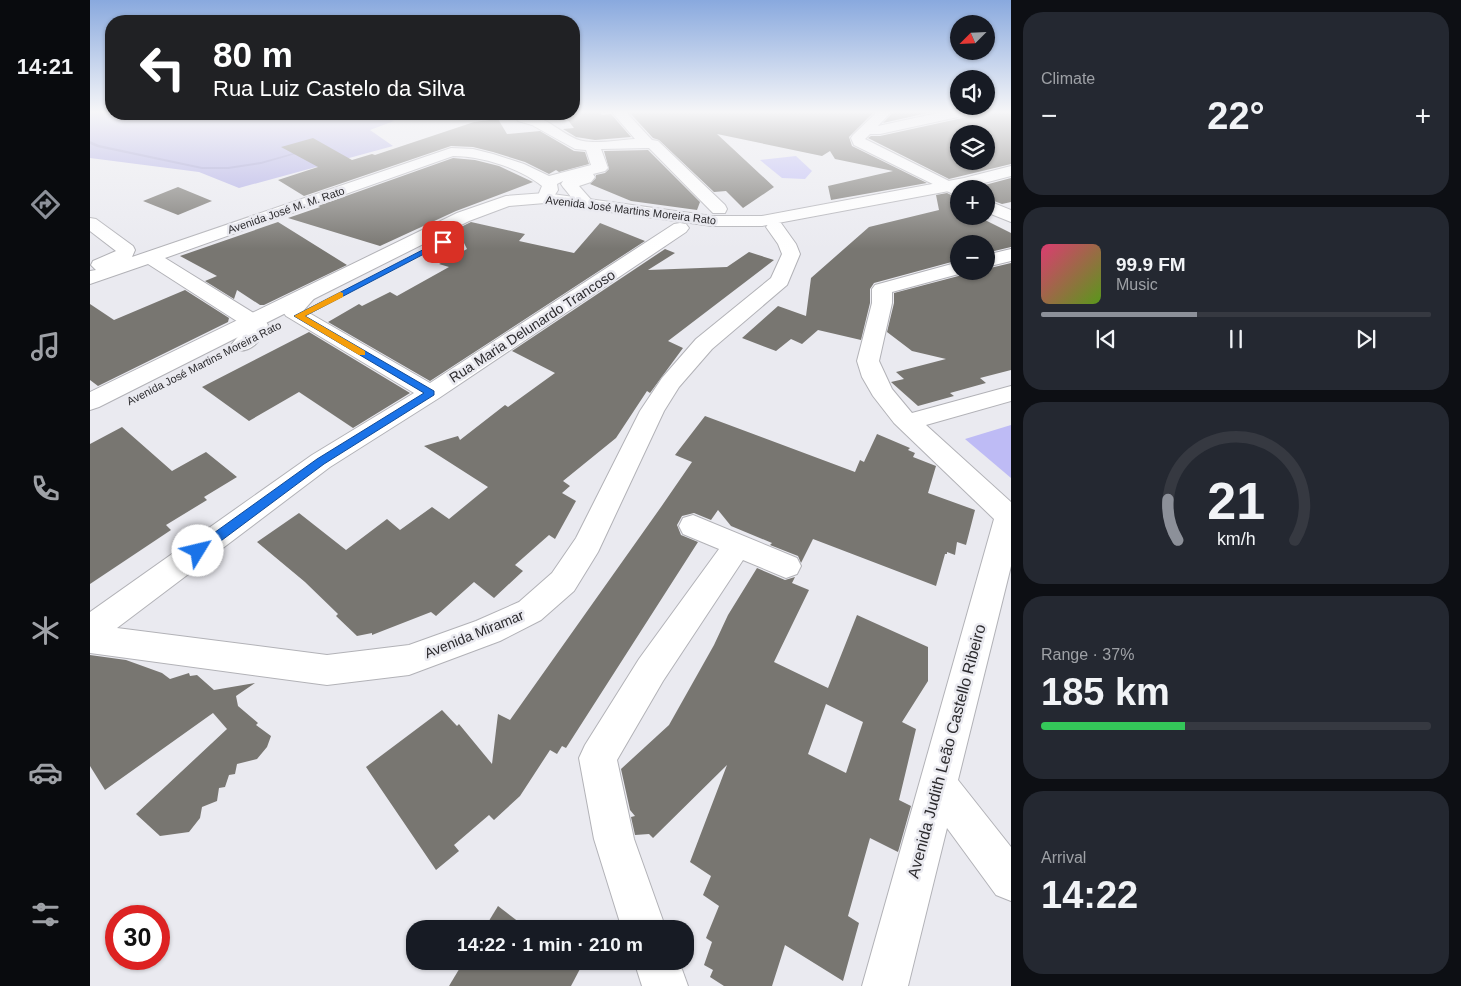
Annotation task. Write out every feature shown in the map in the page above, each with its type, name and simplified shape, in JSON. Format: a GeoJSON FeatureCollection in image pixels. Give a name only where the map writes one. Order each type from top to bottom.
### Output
{"type":"FeatureCollection","features":[{"type":"Feature","properties":{"kind":"street","name":"Avenida José M. M. Rato"},"geometry":{"type":"LineString","coordinates":[[92,272],[150,257],[437,157]]}},
{"type":"Feature","properties":{"kind":"street","name":"Avenida José M. M. Rato"},"geometry":{"type":"LineString","coordinates":[[487,157],[539,175],[547,190]]}},
{"type":"Feature","properties":{"kind":"street"},"geometry":{"type":"LineString","coordinates":[[547,190],[580,173],[600,168],[596,157]]}},
{"type":"Feature","properties":{"kind":"street"},"geometry":{"type":"LineString","coordinates":[[668,157],[719,209]]}},
{"type":"Feature","properties":{"kind":"street"},"geometry":{"type":"LineString","coordinates":[[891,157],[950,185]]}},
{"type":"Feature","properties":{"kind":"street"},"geometry":{"type":"LineString","coordinates":[[980,180],[1011,171]]}},
{"type":"Feature","properties":{"kind":"street"},"geometry":{"type":"LineString","coordinates":[[580,173],[587,177],[569,184],[586,204]]}},
{"type":"Feature","properties":{"kind":"street","name":"Avenida José Martins Moreira Rato"},"geometry":{"type":"LineString","coordinates":[[90,402],[463,217],[486,207],[547,190],[586,204],[712,221],[762,221],[950,188]]}},
{"type":"Feature","properties":{"kind":"street","name":"Avenida José Martins Moreira Rato"},"geometry":{"type":"LineString","coordinates":[[90,421],[476,226],[520,210],[535,208],[568,210],[680,228],[732,230],[775,227],[816,220],[950,188]]}},
{"type":"Feature","properties":{"kind":"street"},"geometry":{"type":"LineString","coordinates":[[995,210],[1011,217]]}},
{"type":"Feature","properties":{"kind":"street"},"geometry":{"type":"LineString","coordinates":[[90,223],[126,250],[125,254],[92,272]]}},
{"type":"Feature","properties":{"kind":"street","name":"Avenida Miramar"},"geometry":{"type":"LineString","coordinates":[[90,639],[327,670],[409,660],[488,631],[530,611],[563,582],[588,544],[652,411],[670,383],[704,344],[780,281],[790,254],[787,244],[775,227]]}},
{"type":"Feature","properties":{"kind":"street","name":"Rua Maria Delunardo Trancoso"},"geometry":{"type":"LineString","coordinates":[[90,630],[321,461],[431,393],[680,228]]}},
{"type":"Feature","properties":{"kind":"street"},"geometry":{"type":"LineString","coordinates":[[995,259],[1011,255]]}},
{"type":"Feature","properties":{"kind":"street"},"geometry":{"type":"LineString","coordinates":[[150,257],[258,326],[242,345]]}},
{"type":"Feature","properties":{"kind":"street"},"geometry":{"type":"LineString","coordinates":[[950,270],[882,289],[882,303],[868,361],[870,370],[886,398],[908,422],[1010,517]]}},
{"type":"Feature","properties":{"kind":"street"},"geometry":{"type":"LineString","coordinates":[[308,294],[294,306],[293,312],[431,393]]}},
{"type":"Feature","properties":{"kind":"street"},"geometry":{"type":"LineString","coordinates":[[908,422],[1011,393]]}},
{"type":"Feature","properties":{"kind":"street","name":"Avenida Judith Leão Castello Ribeiro"},"geometry":{"type":"LineString","coordinates":[[885,986],[937,784],[1010,517]]}},
{"type":"Feature","properties":{"kind":"street"},"geometry":{"type":"LineString","coordinates":[[693,526],[786,566]]}},
{"type":"Feature","properties":{"kind":"street"},"geometry":{"type":"LineString","coordinates":[[641,920],[614,839],[598,758],[651,670],[738,545]]}},
{"type":"Feature","properties":{"kind":"street"},"geometry":{"type":"LineString","coordinates":[[937,784],[1011,880]]}},
{"type":"Feature","properties":{"kind":"street"},"geometry":{"type":"LineString","coordinates":[[659,970],[665,986]]}},
{"type":"Feature","properties":{"kind":"shaded area"},"geometry":{"type":"Polygon","coordinates":[[[353,157],[239,188],[199,172],[90,158],[353,157]]]}},
{"type":"Feature","properties":{"kind":"shaded area"},"geometry":{"type":"Polygon","coordinates":[[[797,157],[812,171],[805,179],[782,178],[760,160],[797,157]]]}},
{"type":"Feature","properties":{"kind":"shaded area"},"geometry":{"type":"Polygon","coordinates":[[[1011,425],[1011,478],[965,439],[1011,425]]]}},
{"type":"Feature","properties":{"kind":"building"},"geometry":{"type":"Polygon","coordinates":[[[300,157],[347,157],[352,160],[362,157],[419,157],[304,196],[278,180],[318,167],[300,157]]]}},
{"type":"Feature","properties":{"kind":"building"},"geometry":{"type":"Polygon","coordinates":[[[509,157],[587,157],[589,164],[559,172],[556,170],[549,174],[525,162],[509,157]]]}},
{"type":"Feature","properties":{"kind":"building"},"geometry":{"type":"Polygon","coordinates":[[[606,157],[655,157],[700,202],[697,210],[631,201],[590,184],[596,178],[596,175],[605,173],[609,169],[606,157]]]}},
{"type":"Feature","properties":{"kind":"building"},"geometry":{"type":"Polygon","coordinates":[[[677,157],[742,157],[774,187],[743,208],[726,191],[714,192],[677,157]]]}},
{"type":"Feature","properties":{"kind":"building"},"geometry":{"type":"Polygon","coordinates":[[[834,157],[874,157],[927,183],[831,200],[828,186],[893,171],[835,159],[834,157]]]}},
{"type":"Feature","properties":{"kind":"building"},"geometry":{"type":"Polygon","coordinates":[[[906,157],[950,157],[950,170],[986,170],[949,179],[906,157]]]}},
{"type":"Feature","properties":{"kind":"building"},"geometry":{"type":"Polygon","coordinates":[[[995,157],[1011,157],[1011,164],[995,168],[995,157]]]}},
{"type":"Feature","properties":{"kind":"building"},"geometry":{"type":"Polygon","coordinates":[[[453,158],[475,160],[499,166],[533,182],[456,211],[380,246],[288,218],[320,207],[318,206],[453,158]]]}},
{"type":"Feature","properties":{"kind":"building"},"geometry":{"type":"Polygon","coordinates":[[[1011,178],[1011,202],[1002,204],[995,201],[995,182],[1011,178]]]}},
{"type":"Feature","properties":{"kind":"building"},"geometry":{"type":"Polygon","coordinates":[[[178,187],[212,201],[178,215],[143,201],[178,187]]]}},
{"type":"Feature","properties":{"kind":"building"},"geometry":{"type":"Polygon","coordinates":[[[947,193],[950,194],[950,225],[995,225],[1011,233],[1011,247],[995,251],[995,235],[950,235],[950,262],[874,283],[870,289],[870,303],[861,340],[818,330],[802,344],[791,339],[776,351],[742,338],[778,306],[806,316],[811,278],[869,227],[939,210],[936,195],[947,193]]]}},
{"type":"Feature","properties":{"kind":"building"},"geometry":{"type":"Polygon","coordinates":[[[278,222],[347,265],[264,305],[260,305],[237,290],[234,299],[205,281],[217,276],[180,256],[278,222]]]}},
{"type":"Feature","properties":{"kind":"building"},"geometry":{"type":"Polygon","coordinates":[[[471,222],[525,234],[519,241],[574,253],[600,223],[645,241],[430,381],[328,322],[359,304],[362,306],[390,292],[397,296],[449,267],[439,264],[467,249],[457,229],[471,222]]]}},
{"type":"Feature","properties":{"kind":"building"},"geometry":{"type":"Polygon","coordinates":[[[665,249],[675,253],[648,270],[727,267],[749,252],[774,260],[668,341],[683,348],[650,393],[647,391],[616,438],[563,481],[570,486],[562,493],[576,501],[555,539],[549,535],[515,565],[523,571],[494,598],[474,582],[436,616],[431,612],[372,635],[372,633],[357,636],[336,616],[338,614],[305,582],[257,542],[299,513],[346,550],[387,519],[400,530],[432,507],[449,519],[488,487],[424,446],[458,436],[460,440],[505,405],[508,407],[555,373],[512,351],[665,249]]]}},
{"type":"Feature","properties":{"kind":"building"},"geometry":{"type":"Polygon","coordinates":[[[1011,263],[1011,370],[980,378],[986,383],[950,393],[954,396],[918,406],[891,382],[904,379],[896,372],[946,359],[912,351],[887,332],[894,303],[894,293],[950,278],[950,280],[995,280],[995,267],[1011,263]]]}},
{"type":"Feature","properties":{"kind":"building"},"geometry":{"type":"Polygon","coordinates":[[[185,290],[229,318],[228,322],[98,386],[90,380],[90,304],[114,320],[185,290]]]}},
{"type":"Feature","properties":{"kind":"building"},"geometry":{"type":"Polygon","coordinates":[[[309,332],[410,393],[353,428],[299,392],[249,421],[202,387],[309,332]]]}},
{"type":"Feature","properties":{"kind":"building"},"geometry":{"type":"Polygon","coordinates":[[[705,416],[855,472],[860,460],[864,462],[877,434],[910,448],[908,450],[915,453],[913,457],[936,466],[928,493],[975,510],[966,545],[957,542],[955,555],[947,552],[945,554],[936,586],[813,539],[801,563],[798,556],[731,526],[718,510],[711,520],[694,513],[682,516],[677,525],[681,535],[698,542],[566,748],[562,746],[557,754],[550,750],[520,796],[494,820],[489,815],[454,845],[459,851],[436,870],[366,767],[442,710],[457,726],[459,724],[492,764],[498,714],[510,720],[661,507],[692,462],[675,455],[705,416]]]}},
{"type":"Feature","properties":{"kind":"building"},"geometry":{"type":"Polygon","coordinates":[[[122,427],[172,471],[206,452],[237,477],[204,497],[207,500],[166,525],[171,530],[90,584],[90,444],[122,427]]]}},
{"type":"Feature","properties":{"kind":"building"},"geometry":{"type":"Polygon","coordinates":[[[757,568],[785,580],[795,577],[792,583],[809,590],[774,662],[828,688],[857,615],[928,647],[928,681],[902,722],[916,729],[899,800],[911,806],[898,852],[870,838],[848,916],[859,923],[843,981],[785,945],[772,986],[724,986],[710,977],[713,970],[704,965],[712,942],[706,938],[719,906],[703,895],[711,876],[690,862],[727,765],[653,838],[649,834],[635,835],[631,817],[635,816],[630,810],[621,769],[669,725],[714,645],[728,615],[757,568]],[[826,704],[808,754],[846,773],[863,722],[826,704]]]}},
{"type":"Feature","properties":{"kind":"building"},"geometry":{"type":"Polygon","coordinates":[[[90,655],[126,660],[162,673],[170,679],[189,673],[190,676],[197,675],[214,690],[255,683],[236,696],[238,706],[258,723],[256,725],[271,736],[267,747],[257,759],[237,764],[235,774],[229,775],[225,787],[219,788],[217,801],[202,807],[200,818],[189,832],[160,836],[136,814],[227,729],[213,713],[105,790],[90,766],[90,655]]]}},
{"type":"Feature","properties":{"kind":"building"},"geometry":{"type":"Polygon","coordinates":[[[498,906],[516,920],[489,920],[498,906]]]}},
{"type":"Feature","properties":{"kind":"building"},"geometry":{"type":"Polygon","coordinates":[[[459,970],[579,970],[571,986],[449,986],[459,970]]]}},
{"type":"Feature","properties":{"kind":"waterway"},"geometry":{"type":"LineString","coordinates":[[150,157],[202,168],[228,168],[261,163],[282,157]]}},
{"type":"Feature","properties":{"kind":"slow traffic"},"geometry":{"type":"LineString","coordinates":[[340,295],[299,316],[362,353]]}},
{"type":"Feature","properties":{"kind":"route"},"geometry":{"type":"LineString","coordinates":[[198,551],[321,461],[431,393],[299,316],[443,242]]}}]}
